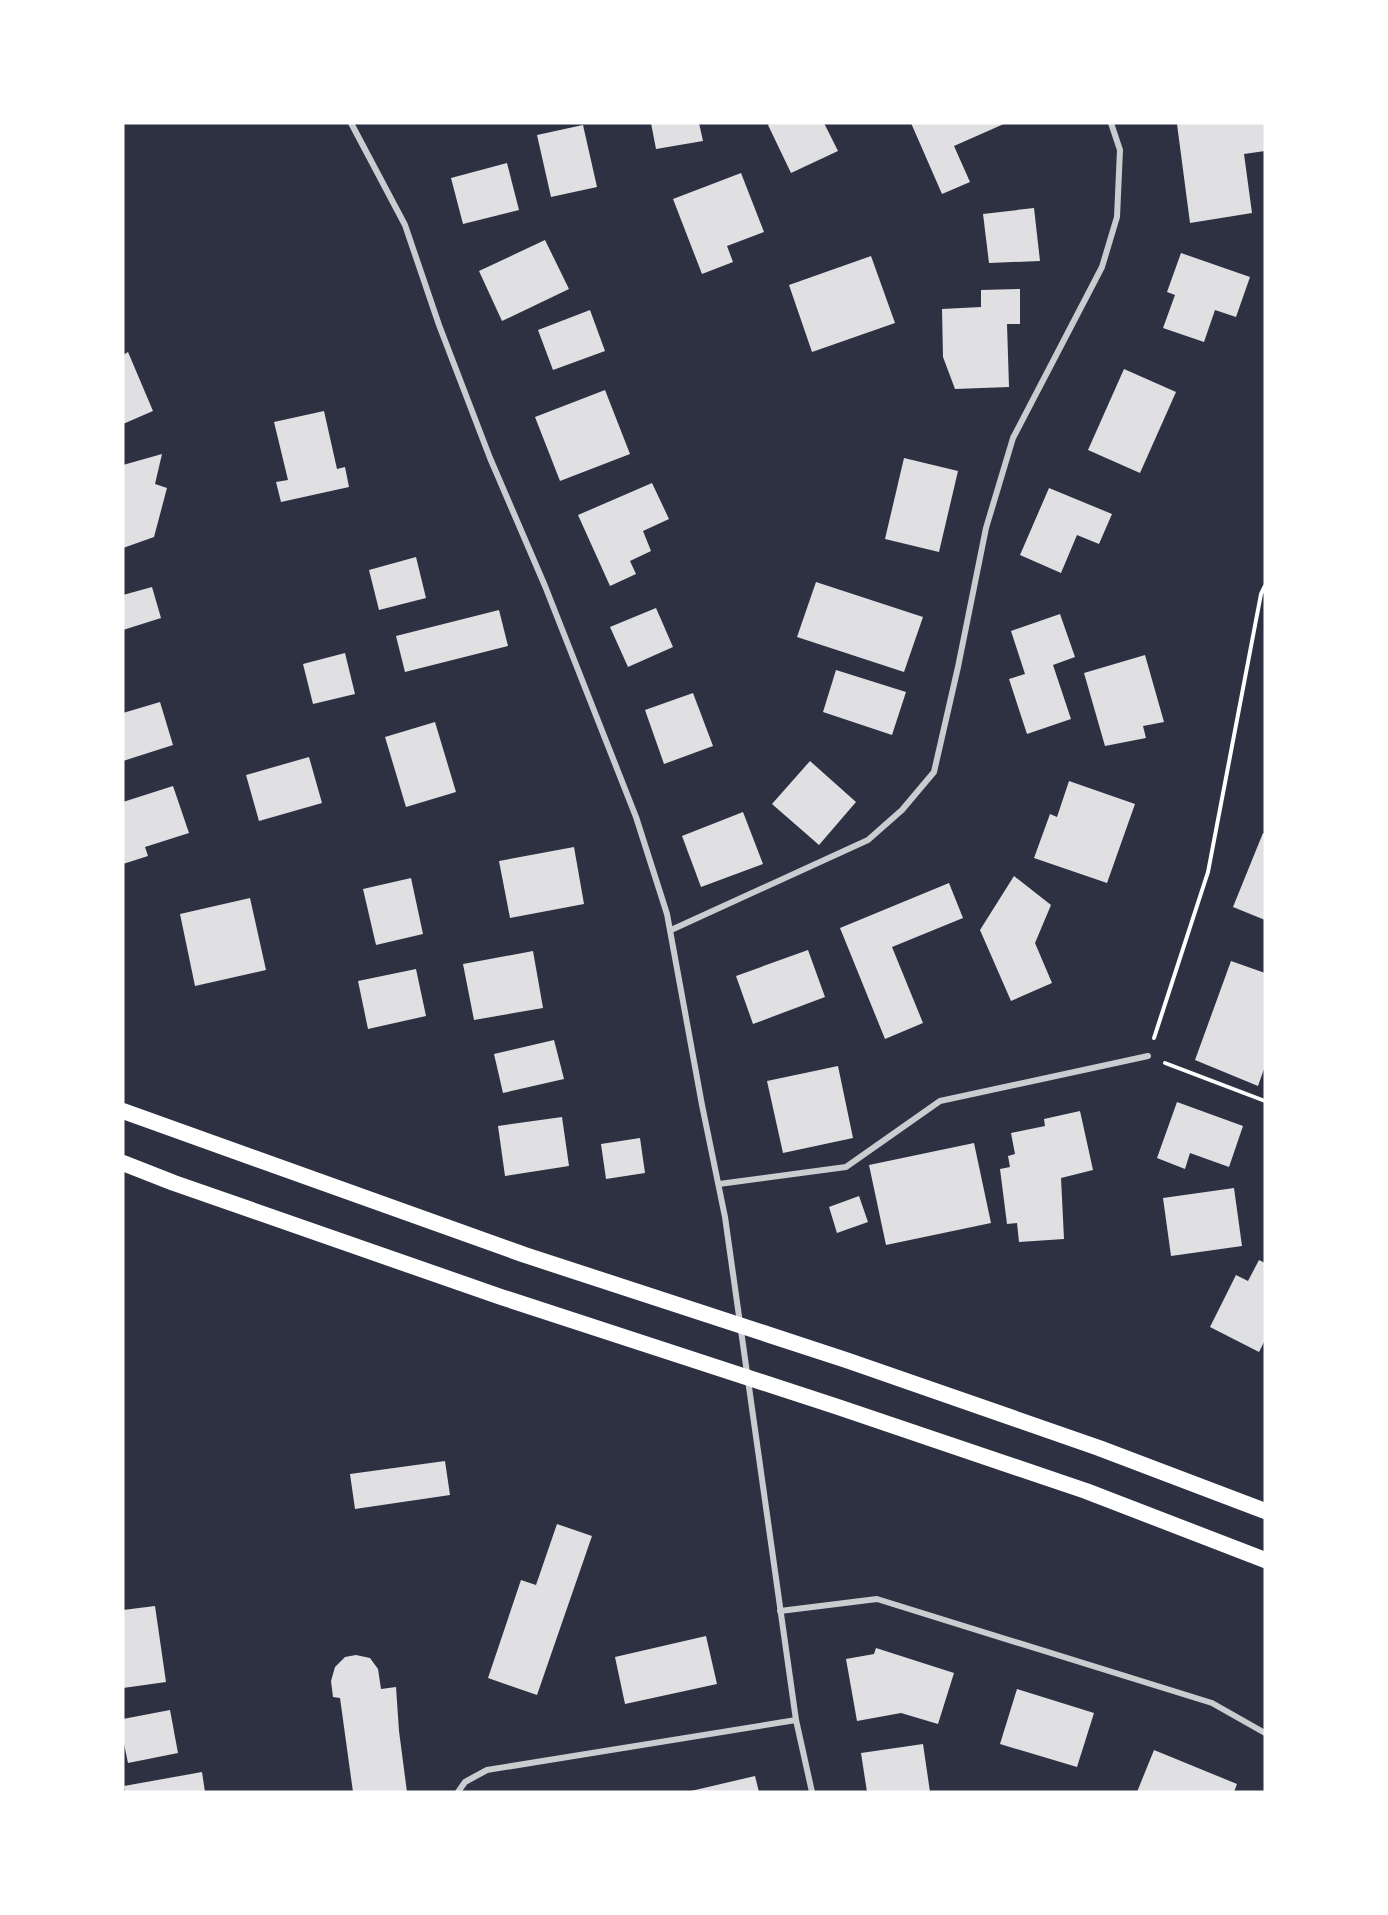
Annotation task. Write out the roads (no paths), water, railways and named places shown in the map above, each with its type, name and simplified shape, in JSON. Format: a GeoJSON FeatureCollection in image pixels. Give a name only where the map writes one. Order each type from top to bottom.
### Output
{"type":"FeatureCollection","features":[{"type":"Feature","properties":{"kind":"highway"},"geometry":{"type":"LineString","coordinates":[[123,1111],[525,1255],[846,1360],[1077,1441],[1265,1511]]}},
{"type":"Feature","properties":{"kind":"highway"},"geometry":{"type":"LineString","coordinates":[[123,1163],[174,1183],[501,1297],[1086,1491],[1265,1560]]}},
{"type":"Feature","properties":{"kind":"street"},"geometry":{"type":"LineString","coordinates":[[351,123],[405,225],[439,325],[490,458],[545,586],[636,817],[671,930],[702,1105],[725,1217],[796,1720],[812,1792]]}},
{"type":"Feature","properties":{"kind":"street"},"geometry":{"type":"LineString","coordinates":[[671,930],[868,840],[902,810],[934,772],[986,528],[1013,438],[1102,267],[1117,217],[1120,150],[1112,123]]}},
{"type":"Feature","properties":{"kind":"street"},"geometry":{"type":"LineString","coordinates":[[719,1184],[846,1167],[940,1101],[1148,1056]]}},
{"type":"Feature","properties":{"kind":"street"},"geometry":{"type":"LineString","coordinates":[[780,1611],[877,1599],[1212,1703],[1265,1733]]}},
{"type":"Feature","properties":{"kind":"street"},"geometry":{"type":"LineString","coordinates":[[458,1792],[465,1782],[487,1770],[796,1720]]}}]}
